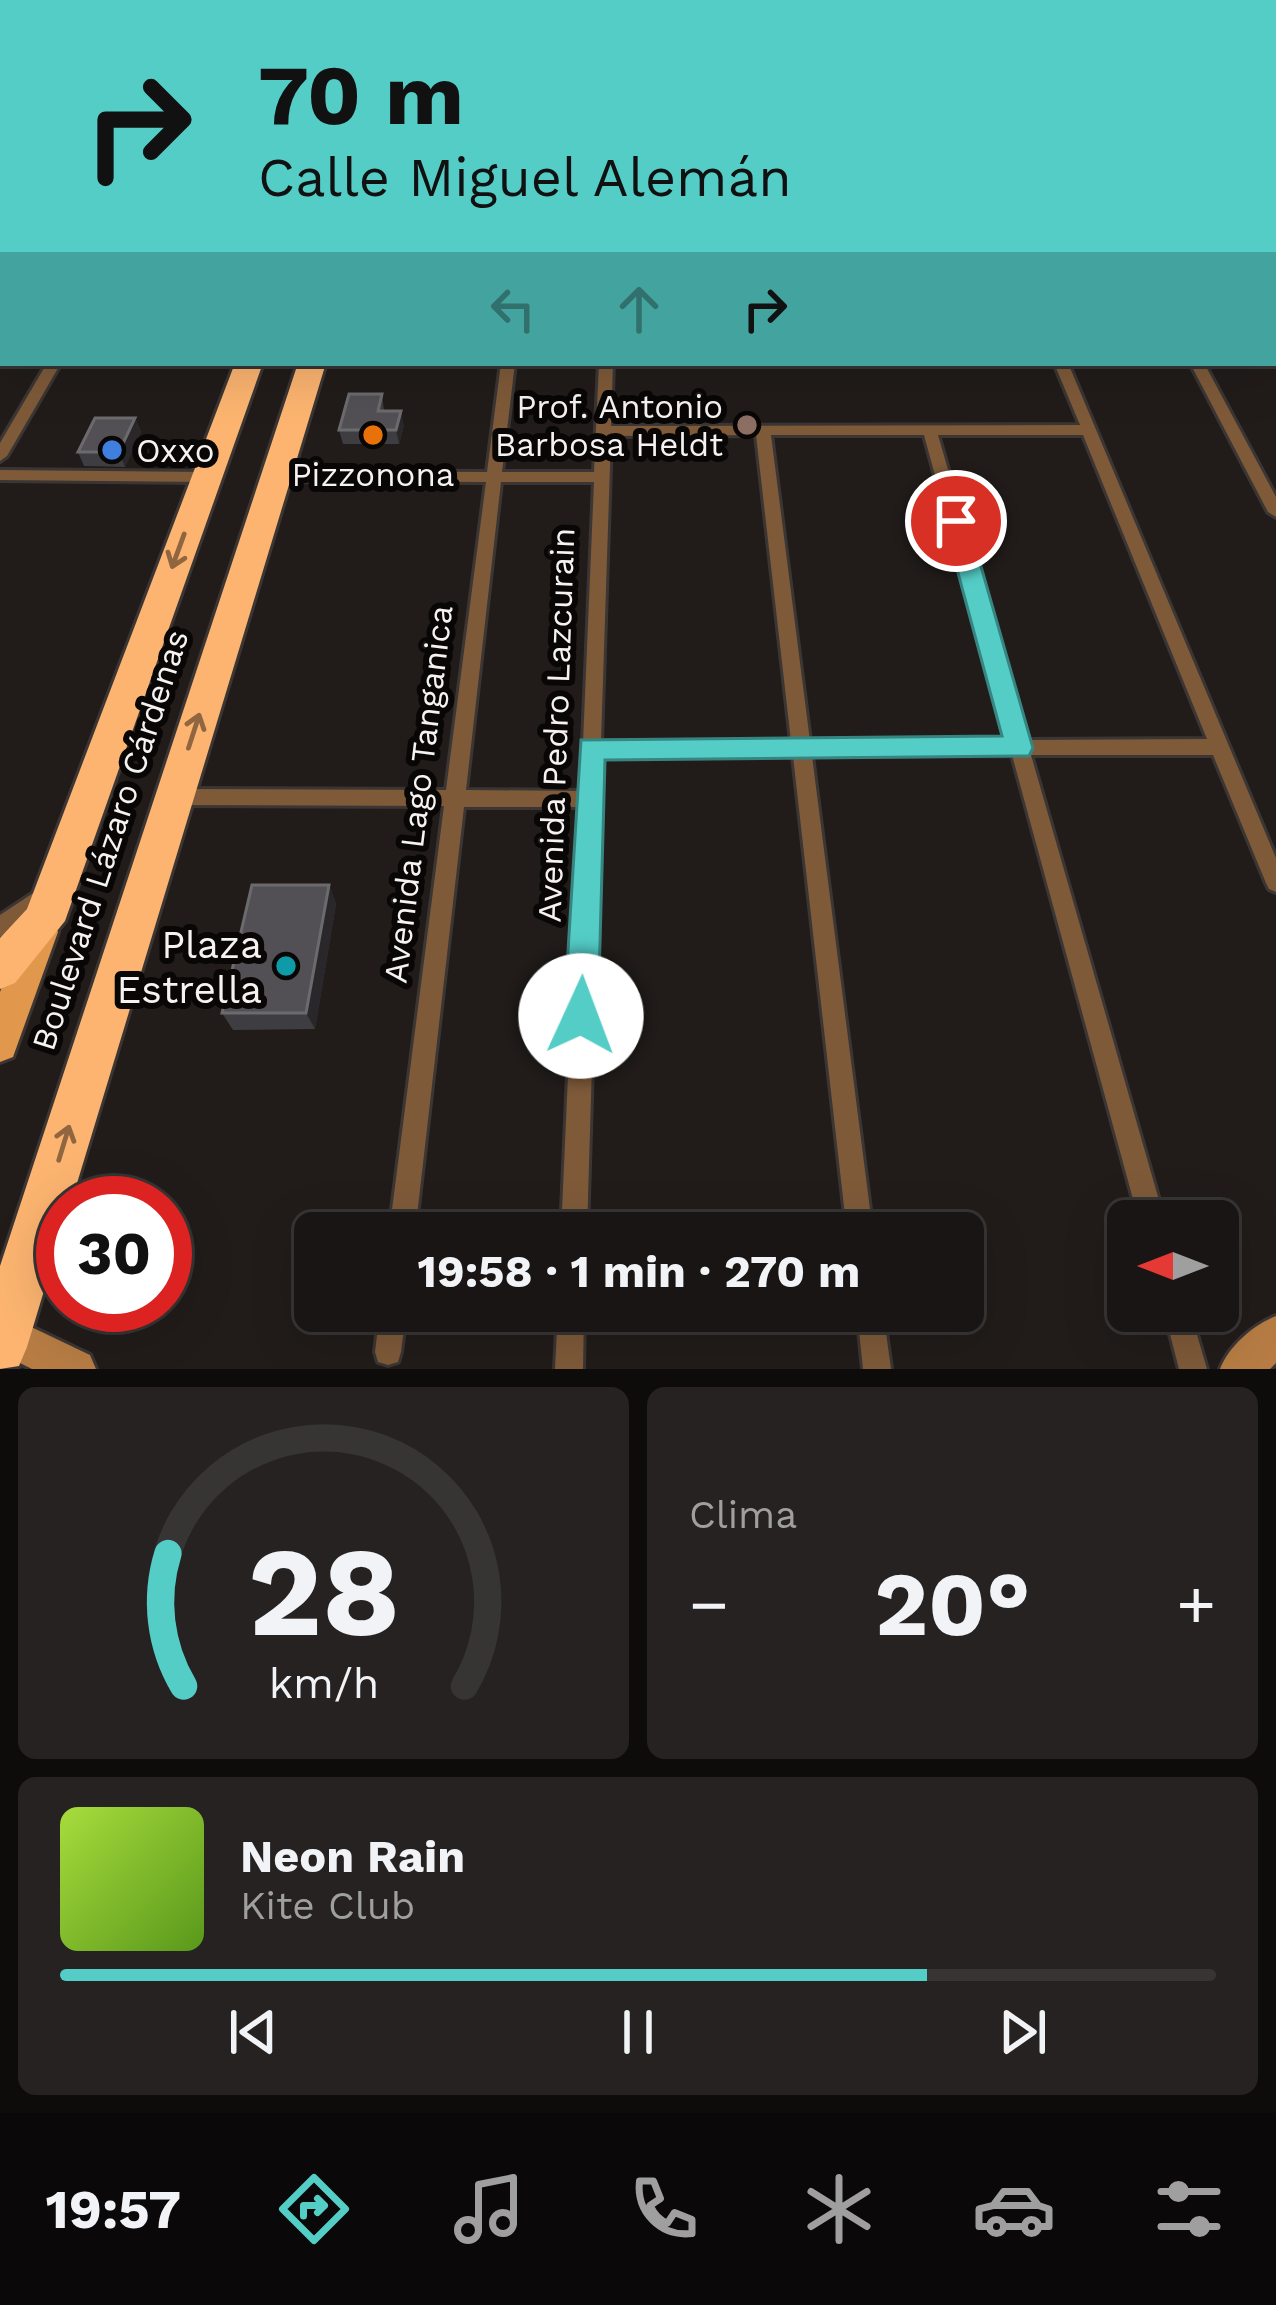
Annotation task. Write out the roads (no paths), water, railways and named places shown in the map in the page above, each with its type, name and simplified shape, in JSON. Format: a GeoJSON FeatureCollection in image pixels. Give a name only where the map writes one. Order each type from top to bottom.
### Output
{"type":"FeatureCollection","features":[{"type":"Feature","properties":{"kind":"highway","name":"Boulevard Lázaro Cárdenas"},"geometry":{"type":"LineString","coordinates":[[50,904],[248,366]]}},
{"type":"Feature","properties":{"kind":"highway","name":"Boulevard Lázaro Cárdenas"},"geometry":{"type":"LineString","coordinates":[[1,1338],[311,366]]}},
{"type":"Feature","properties":{"kind":"highway"},"geometry":{"type":"LineString","coordinates":[[234,403],[264,422],[293,422]]}},
{"type":"Feature","properties":{"kind":"highway"},"geometry":{"type":"LineString","coordinates":[[209,468],[251,458],[277,472]]}},
{"type":"Feature","properties":{"kind":"highway"},"geometry":{"type":"LineString","coordinates":[[0,969],[50,904]]}},
{"type":"Feature","properties":{"kind":"main road","name":"Boulevard Lázaro Cárdenas"},"geometry":{"type":"LineString","coordinates":[[0,1044],[50,904]]}},
{"type":"Feature","properties":{"kind":"main road"},"geometry":{"type":"LineString","coordinates":[[1240,1369],[1276,1336]]}},
{"type":"Feature","properties":{"kind":"main road"},"geometry":{"type":"LineString","coordinates":[[1,1338],[76,1369]]}},
{"type":"Feature","properties":{"kind":"street"},"geometry":{"type":"LineString","coordinates":[[0,456],[52,366]]}},
{"type":"Feature","properties":{"kind":"street","name":"Avenida Lago Tanganica"},"geometry":{"type":"LineString","coordinates":[[405,1212],[508,366]]}},
{"type":"Feature","properties":{"kind":"street","name":"Avenida Pedro Lazcurain"},"geometry":{"type":"LineString","coordinates":[[575,1212],[605,366]]}},
{"type":"Feature","properties":{"kind":"street"},"geometry":{"type":"LineString","coordinates":[[1061,366],[1276,883]]}},
{"type":"Feature","properties":{"kind":"street"},"geometry":{"type":"LineString","coordinates":[[1198,366],[1276,512]]}},
{"type":"Feature","properties":{"kind":"street"},"geometry":{"type":"LineString","coordinates":[[603,431],[1088,430]]}},
{"type":"Feature","properties":{"kind":"street"},"geometry":{"type":"LineString","coordinates":[[763,431],[857,1212]]}},
{"type":"Feature","properties":{"kind":"street"},"geometry":{"type":"LineString","coordinates":[[930,431],[1146,1200]]}},
{"type":"Feature","properties":{"kind":"street"},"geometry":{"type":"LineString","coordinates":[[0,475],[209,468]]}},
{"type":"Feature","properties":{"kind":"street"},"geometry":{"type":"LineString","coordinates":[[277,472],[601,477]]}},
{"type":"Feature","properties":{"kind":"street"},"geometry":{"type":"LineString","coordinates":[[591,748],[1220,747]]}},
{"type":"Feature","properties":{"kind":"street"},"geometry":{"type":"LineString","coordinates":[[173,797],[589,799]]}},
{"type":"Feature","properties":{"kind":"street"},"geometry":{"type":"LineString","coordinates":[[0,927],[50,904]]}},
{"type":"Feature","properties":{"kind":"street"},"geometry":{"type":"LineString","coordinates":[[388,1352],[390,1332]]}},
{"type":"Feature","properties":{"kind":"street"},"geometry":{"type":"LineString","coordinates":[[569,1369],[570,1332]]}},
{"type":"Feature","properties":{"kind":"street"},"geometry":{"type":"LineString","coordinates":[[873,1332],[877,1369]]}},
{"type":"Feature","properties":{"kind":"street"},"geometry":{"type":"LineString","coordinates":[[1183,1332],[1193,1369]]}},
{"type":"Feature","properties":{"kind":"place","name":"Prof. Antonio Barbosa Heldt"},"geometry":{"type":"Point","coordinates":[747,425]}},
{"type":"Feature","properties":{"kind":"place","name":"Pizzonona"},"geometry":{"type":"Point","coordinates":[373,435]}},
{"type":"Feature","properties":{"kind":"place","name":"Oxxo"},"geometry":{"type":"Point","coordinates":[112,450]}},
{"type":"Feature","properties":{"kind":"place","name":"Plaza Estrella"},"geometry":{"type":"Point","coordinates":[286,966]}}]}
